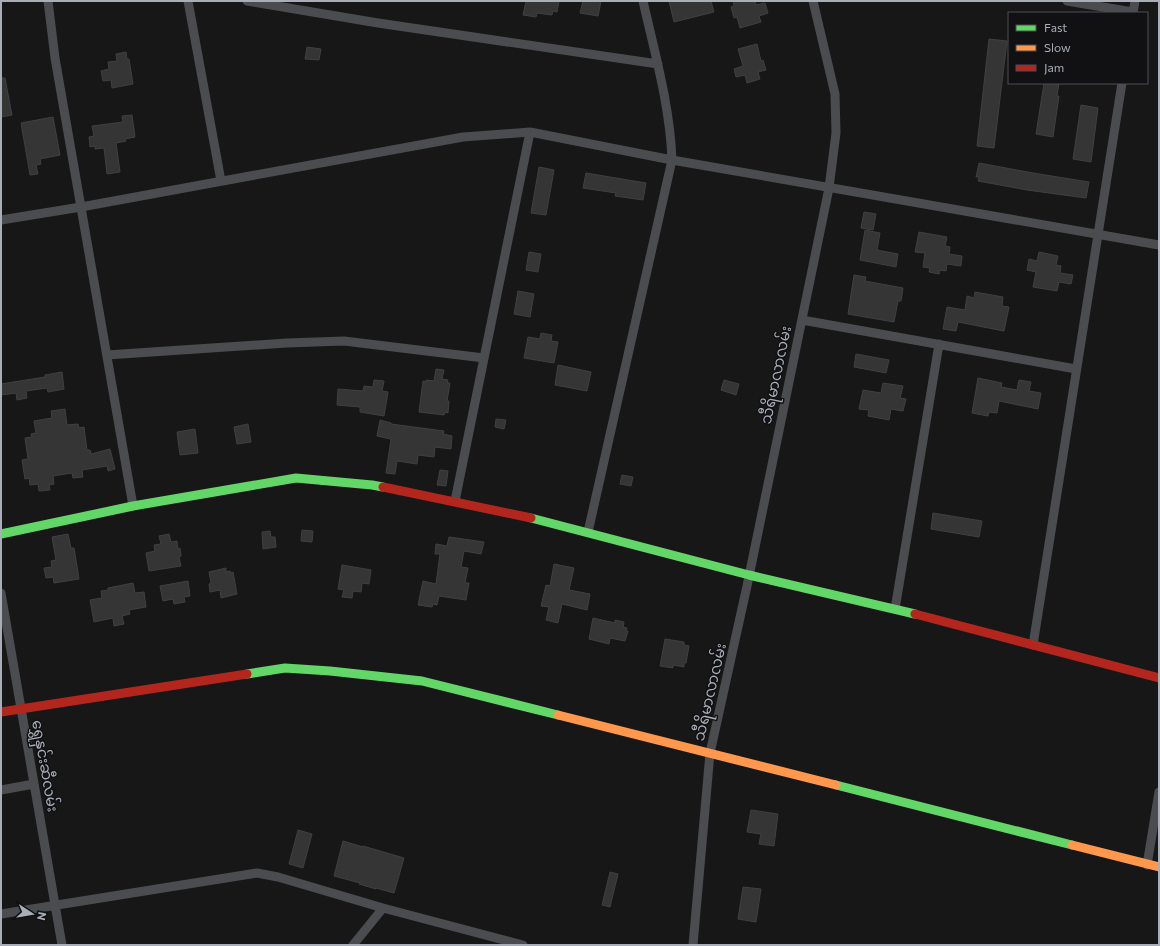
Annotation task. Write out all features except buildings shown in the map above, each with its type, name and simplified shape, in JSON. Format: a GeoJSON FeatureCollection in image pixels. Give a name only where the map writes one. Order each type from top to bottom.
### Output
{"type":"FeatureCollection","features":[{"type":"Feature","properties":{"kind":"street"},"geometry":{"type":"LineString","coordinates":[[48,1],[55,58],[133,506]]}},
{"type":"Feature","properties":{"kind":"street"},"geometry":{"type":"LineString","coordinates":[[188,1],[221,181]]}},
{"type":"Feature","properties":{"kind":"street"},"geometry":{"type":"LineString","coordinates":[[247,1],[378,23],[658,64]]}},
{"type":"Feature","properties":{"kind":"street"},"geometry":{"type":"LineString","coordinates":[[588,532],[672,160],[667,106],[643,1]]}},
{"type":"Feature","properties":{"kind":"street","name":"သီရိမာလာလမ်း"},"geometry":{"type":"LineString","coordinates":[[693,945],[710,753],[747,586],[829,188],[836,133],[834,94],[813,1]]}},
{"type":"Feature","properties":{"kind":"street"},"geometry":{"type":"LineString","coordinates":[[1067,1],[1128,12]]}},
{"type":"Feature","properties":{"kind":"street"},"geometry":{"type":"LineString","coordinates":[[1133,12],[1135,1]]}},
{"type":"Feature","properties":{"kind":"street"},"geometry":{"type":"LineString","coordinates":[[1033,645],[1122,84]]}},
{"type":"Feature","properties":{"kind":"street"},"geometry":{"type":"LineString","coordinates":[[1,220],[81,207],[463,137],[530,132],[672,160],[1159,245]]}},
{"type":"Feature","properties":{"kind":"street"},"geometry":{"type":"LineString","coordinates":[[455,501],[530,132]]}},
{"type":"Feature","properties":{"kind":"street"},"geometry":{"type":"LineString","coordinates":[[802,320],[1076,369]]}},
{"type":"Feature","properties":{"kind":"street"},"geometry":{"type":"LineString","coordinates":[[107,355],[287,343],[344,342],[484,358]]}},
{"type":"Feature","properties":{"kind":"street"},"geometry":{"type":"LineString","coordinates":[[895,609],[939,344]]}},
{"type":"Feature","properties":{"kind":"street"},"geometry":{"type":"LineString","coordinates":[[1,534],[133,506],[296,478],[372,485],[516,514],[749,574],[895,609],[1159,678]]}},
{"type":"Feature","properties":{"kind":"street","name":"ရွှေနှင်းဆီလမ်း"},"geometry":{"type":"LineString","coordinates":[[1,593],[62,945]]}},
{"type":"Feature","properties":{"kind":"street"},"geometry":{"type":"LineString","coordinates":[[1,712],[285,668],[330,671],[422,681],[1159,867]]}},
{"type":"Feature","properties":{"kind":"street"},"geometry":{"type":"LineString","coordinates":[[1,790],[34,784]]}},
{"type":"Feature","properties":{"kind":"street"},"geometry":{"type":"LineString","coordinates":[[1147,865],[1159,792]]}},
{"type":"Feature","properties":{"kind":"street"},"geometry":{"type":"LineString","coordinates":[[1,914],[257,873],[278,877],[382,908],[523,945]]}},
{"type":"Feature","properties":{"kind":"street"},"geometry":{"type":"LineString","coordinates":[[353,945],[382,908]]}},
{"type":"Feature","properties":{"kind":"traffic: fast"},"geometry":{"type":"LineString","coordinates":[[1,534],[133,506],[296,478],[383,487]]}},
{"type":"Feature","properties":{"kind":"traffic: fast"},"geometry":{"type":"LineString","coordinates":[[531,518],[749,575],[915,614]]}},
{"type":"Feature","properties":{"kind":"traffic: fast"},"geometry":{"type":"LineString","coordinates":[[247,674],[285,668],[330,671],[422,681],[558,715]]}},
{"type":"Feature","properties":{"kind":"traffic: fast"},"geometry":{"type":"LineString","coordinates":[[836,785],[1072,845]]}},
{"type":"Feature","properties":{"kind":"traffic: slow"},"geometry":{"type":"LineString","coordinates":[[558,715],[836,785]]}},
{"type":"Feature","properties":{"kind":"traffic: slow"},"geometry":{"type":"LineString","coordinates":[[1072,845],[1159,867]]}},
{"type":"Feature","properties":{"kind":"traffic: jam"},"geometry":{"type":"LineString","coordinates":[[383,487],[531,518]]}},
{"type":"Feature","properties":{"kind":"traffic: jam"},"geometry":{"type":"LineString","coordinates":[[915,614],[1159,678]]}},
{"type":"Feature","properties":{"kind":"traffic: jam"},"geometry":{"type":"LineString","coordinates":[[1,712],[247,674]]}}]}
